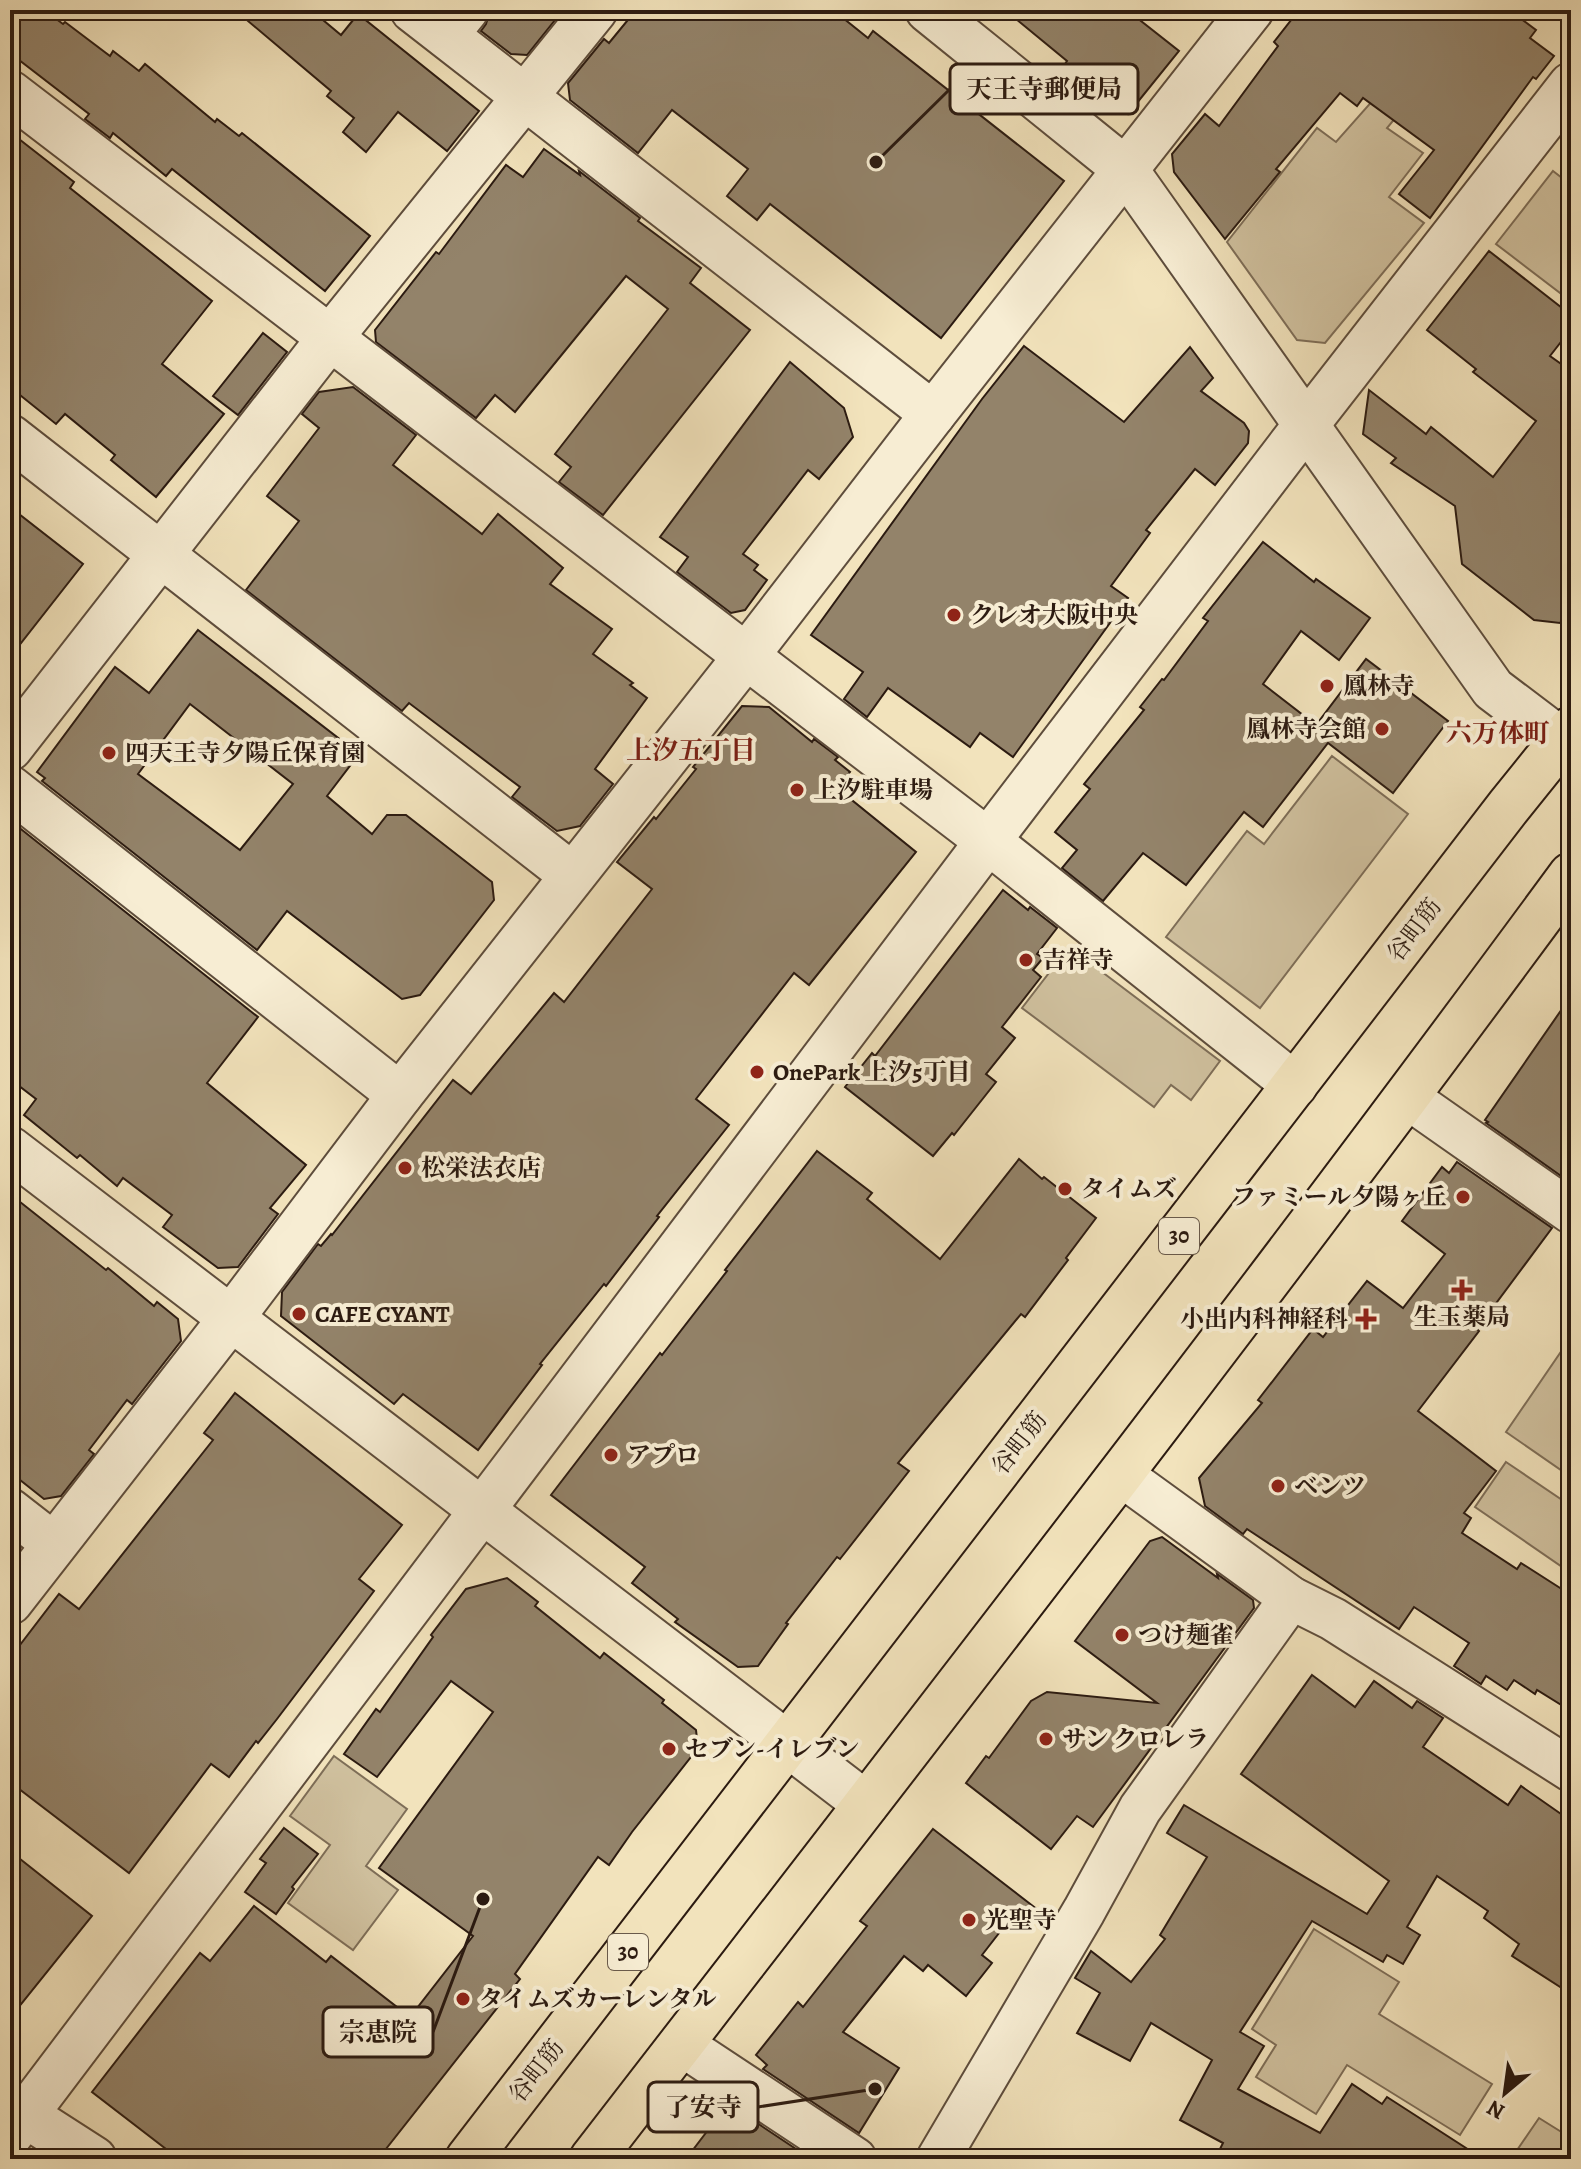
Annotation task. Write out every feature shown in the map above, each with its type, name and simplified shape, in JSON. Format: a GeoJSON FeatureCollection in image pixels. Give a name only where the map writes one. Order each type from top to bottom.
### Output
{"type":"FeatureCollection","features":[{"type":"Feature","properties":{"kind":"main road","name":"谷町筋"},"geometry":{"type":"LineString","coordinates":[[468,2159],[1499,819],[1568,739]]}},
{"type":"Feature","properties":{"kind":"main road"},"geometry":{"type":"LineString","coordinates":[[592,2159],[1120,1474],[1407,1097],[1571,875]]}},
{"type":"Feature","properties":{"kind":"street"},"geometry":{"type":"LineString","coordinates":[[10,748],[329,339],[595,10]]}},
{"type":"Feature","properties":{"kind":"street"},"geometry":{"type":"LineString","coordinates":[[928,10],[1125,169],[1493,689],[1568,739]]}},
{"type":"Feature","properties":{"kind":"street"},"geometry":{"type":"LineString","coordinates":[[10,1602],[400,1095],[1251,10]]}},
{"type":"Feature","properties":{"kind":"street"},"geometry":{"type":"LineString","coordinates":[[442,19],[525,98],[933,414]]}},
{"type":"Feature","properties":{"kind":"street"},"geometry":{"type":"LineString","coordinates":[[94,2159],[15,2118],[557,1413],[1306,425],[1571,85]]}},
{"type":"Feature","properties":{"kind":"street"},"geometry":{"type":"LineString","coordinates":[[10,93],[988,841],[1295,1085]]}},
{"type":"Feature","properties":{"kind":"street"},"geometry":{"type":"LineString","coordinates":[[10,437],[572,875]]}},
{"type":"Feature","properties":{"kind":"street"},"geometry":{"type":"LineString","coordinates":[[10,788],[400,1095]]}},
{"type":"Feature","properties":{"kind":"street"},"geometry":{"type":"LineString","coordinates":[[1407,1097],[1571,1212]]}},
{"type":"Feature","properties":{"kind":"street"},"geometry":{"type":"LineString","coordinates":[[10,1149],[866,1804]]}},
{"type":"Feature","properties":{"kind":"street"},"geometry":{"type":"LineString","coordinates":[[1120,1474],[1291,1598],[1333,1619],[1571,1770]]}},
{"type":"Feature","properties":{"kind":"street"},"geometry":{"type":"LineString","coordinates":[[10,1510],[55,1545]]}},
{"type":"Feature","properties":{"kind":"street"},"geometry":{"type":"LineString","coordinates":[[938,2159],[1077,1924],[1140,1809],[1291,1598]]}},
{"type":"Feature","properties":{"kind":"street"},"geometry":{"type":"LineString","coordinates":[[681,2044],[855,2159]]}},
{"type":"Feature","properties":{"kind":"shaded area"},"geometry":{"type":"Polygon","coordinates":[[[1374,99],[1397,116],[1387,128],[1423,153],[1389,197],[1424,223],[1325,343],[1297,340],[1227,242],[1317,128],[1336,142],[1374,99]]]}},
{"type":"Feature","properties":{"kind":"shaded area"},"geometry":{"type":"Polygon","coordinates":[[[1553,171],[1571,185],[1571,295],[1568,299],[1496,244],[1553,171]]]}},
{"type":"Feature","properties":{"kind":"shaded area"},"geometry":{"type":"Polygon","coordinates":[[[1332,756],[1408,814],[1260,1008],[1166,937],[1247,831],[1264,844],[1332,756]]]}},
{"type":"Feature","properties":{"kind":"shaded area"},"geometry":{"type":"Polygon","coordinates":[[[1069,947],[1220,1061],[1191,1100],[1171,1085],[1154,1107],[1022,1008],[1069,947]]]}},
{"type":"Feature","properties":{"kind":"shaded area"},"geometry":{"type":"Polygon","coordinates":[[[1571,1337],[1571,1477],[1506,1432],[1571,1337]]]}},
{"type":"Feature","properties":{"kind":"shaded area"},"geometry":{"type":"Polygon","coordinates":[[[1506,1462],[1571,1506],[1571,1573],[1475,1507],[1506,1462]]]}},
{"type":"Feature","properties":{"kind":"shaded area"},"geometry":{"type":"Polygon","coordinates":[[[334,1756],[407,1809],[366,1866],[398,1890],[353,1950],[288,1903],[330,1845],[290,1816],[334,1756]]]}},
{"type":"Feature","properties":{"kind":"shaded area"},"geometry":{"type":"Polygon","coordinates":[[[1314,1929],[1399,1982],[1379,2014],[1492,2084],[1460,2135],[1347,2065],[1316,2114],[1256,2077],[1276,2045],[1252,2029],[1314,1929]]]}},
{"type":"Feature","properties":{"kind":"shaded area"},"geometry":{"type":"Polygon","coordinates":[[[1539,2118],[1571,2138],[1571,2159],[1511,2159],[1539,2118]]]}},
{"type":"Feature","properties":{"kind":"building"},"geometry":{"type":"Polygon","coordinates":[[[10,10],[44,10],[110,56],[113,51],[139,71],[145,64],[215,122],[217,119],[239,136],[242,133],[370,236],[325,291],[172,169],[166,176],[113,133],[110,138],[85,119],[89,114],[10,53],[10,10]]]}},
{"type":"Feature","properties":{"kind":"building"},"geometry":{"type":"Polygon","coordinates":[[[235,10],[311,10],[341,35],[358,14],[479,111],[447,151],[398,112],[366,152],[343,132],[354,118],[327,96],[331,91],[235,10]]]}},
{"type":"Feature","properties":{"kind":"building"},"geometry":{"type":"Polygon","coordinates":[[[490,10],[563,10],[527,55],[511,54],[481,31],[490,10]]]}},
{"type":"Feature","properties":{"kind":"building"},"geometry":{"type":"Polygon","coordinates":[[[636,10],[833,10],[868,38],[873,31],[1064,181],[941,338],[770,204],[757,220],[727,196],[748,169],[672,110],[638,153],[570,100],[568,83],[604,39],[609,43],[636,10]]]}},
{"type":"Feature","properties":{"kind":"building"},"geometry":{"type":"Polygon","coordinates":[[[1005,10],[1127,10],[1179,51],[1128,114],[1065,64],[1067,61],[1005,10]]]}},
{"type":"Feature","properties":{"kind":"building"},"geometry":{"type":"Polygon","coordinates":[[[1299,10],[1509,10],[1536,30],[1530,38],[1554,56],[1536,79],[1533,77],[1430,218],[1399,194],[1434,150],[1363,98],[1357,106],[1340,93],[1276,169],[1280,172],[1225,239],[1174,172],[1172,154],[1205,114],[1219,126],[1278,46],[1274,42],[1299,10]]]}},
{"type":"Feature","properties":{"kind":"building"},"geometry":{"type":"Polygon","coordinates":[[[10,132],[74,182],[70,188],[212,301],[162,364],[224,414],[156,497],[111,460],[115,455],[65,414],[56,424],[10,387],[10,132]]]}},
{"type":"Feature","properties":{"kind":"building"},"geometry":{"type":"Polygon","coordinates":[[[544,149],[580,175],[579,171],[640,218],[638,221],[701,268],[690,283],[750,330],[603,515],[559,482],[571,467],[555,454],[668,309],[626,276],[515,412],[495,395],[476,418],[376,342],[375,330],[436,252],[439,254],[506,165],[523,177],[544,149]]]}},
{"type":"Feature","properties":{"kind":"building"},"geometry":{"type":"Polygon","coordinates":[[[1489,251],[1571,315],[1571,329],[1550,356],[1571,371],[1571,610],[1560,623],[1534,620],[1462,564],[1455,506],[1391,463],[1396,458],[1363,434],[1369,390],[1426,434],[1431,427],[1493,477],[1536,421],[1473,372],[1476,369],[1427,330],[1489,251]]]}},
{"type":"Feature","properties":{"kind":"building"},"geometry":{"type":"Polygon","coordinates":[[[263,333],[287,352],[238,415],[213,396],[263,333]]]}},
{"type":"Feature","properties":{"kind":"building","name":"クレオ大阪中央"},"geometry":{"type":"Polygon","coordinates":[[[1024,346],[1124,422],[1190,347],[1213,378],[1201,391],[1244,423],[1249,431],[1248,443],[1215,485],[1195,469],[1146,530],[1150,533],[1111,586],[1128,598],[1013,757],[980,733],[970,747],[888,688],[867,717],[844,699],[863,672],[811,635],[1024,346]]]}},
{"type":"Feature","properties":{"kind":"building"},"geometry":{"type":"Polygon","coordinates":[[[790,362],[844,408],[853,437],[819,479],[808,470],[743,554],[758,565],[754,570],[767,580],[745,610],[731,613],[677,572],[688,557],[660,537],[790,362]]]}},
{"type":"Feature","properties":{"kind":"building"},"geometry":{"type":"Polygon","coordinates":[[[353,387],[416,435],[393,465],[482,534],[498,514],[563,568],[550,584],[612,629],[593,654],[633,683],[630,685],[647,698],[595,769],[613,784],[580,826],[557,831],[512,797],[520,787],[409,703],[402,711],[246,590],[299,521],[267,496],[319,428],[302,414],[319,392],[353,387]]]}},
{"type":"Feature","properties":{"kind":"building"},"geometry":{"type":"Polygon","coordinates":[[[10,507],[83,564],[10,657],[10,507]]]}},
{"type":"Feature","properties":{"kind":"building"},"geometry":{"type":"Polygon","coordinates":[[[1263,542],[1314,582],[1316,579],[1370,618],[1339,660],[1301,631],[1263,684],[1316,725],[1366,659],[1448,721],[1393,793],[1328,743],[1263,827],[1244,812],[1186,885],[1143,853],[1103,901],[1062,868],[1077,850],[1055,832],[1090,789],[1084,784],[1144,710],[1140,707],[1208,621],[1203,618],[1263,542]]]}},
{"type":"Feature","properties":{"kind":"building"},"geometry":{"type":"Polygon","coordinates":[[[198,630],[359,754],[327,796],[372,834],[387,815],[406,815],[492,882],[494,900],[420,995],[402,999],[287,911],[257,950],[42,781],[45,778],[37,772],[115,667],[149,693],[198,630]],[[190,704],[138,774],[240,850],[293,784],[190,704]]]}},
{"type":"Feature","properties":{"kind":"building"},"geometry":{"type":"Polygon","coordinates":[[[742,706],[769,707],[812,742],[814,739],[838,757],[835,760],[850,772],[837,788],[916,852],[809,985],[794,973],[696,1099],[729,1125],[606,1286],[604,1284],[540,1364],[478,1450],[403,1394],[394,1404],[281,1316],[282,1292],[318,1244],[321,1246],[332,1235],[453,1080],[471,1094],[554,993],[564,1002],[652,889],[617,862],[654,817],[656,819],[742,706]]]}},
{"type":"Feature","properties":{"kind":"building"},"geometry":{"type":"Polygon","coordinates":[[[12,822],[258,1017],[207,1083],[306,1165],[270,1208],[278,1214],[238,1267],[218,1268],[163,1227],[172,1215],[123,1178],[117,1186],[24,1115],[36,1099],[10,1079],[12,822]]]}},
{"type":"Feature","properties":{"kind":"building"},"geometry":{"type":"Polygon","coordinates":[[[1003,890],[1057,928],[1037,954],[1043,958],[1033,970],[1041,977],[1002,1027],[1015,1038],[986,1074],[996,1082],[933,1156],[845,1087],[872,1053],[875,1056],[1003,890]]]}},
{"type":"Feature","properties":{"kind":"building"},"geometry":{"type":"Polygon","coordinates":[[[1571,996],[1571,1183],[1485,1120],[1571,996]]]}},
{"type":"Feature","properties":{"kind":"building"},"geometry":{"type":"Polygon","coordinates":[[[817,1151],[872,1193],[867,1199],[940,1259],[1019,1159],[1096,1218],[1025,1317],[1021,1314],[898,1463],[909,1471],[840,1559],[837,1557],[786,1623],[758,1666],[738,1667],[675,1622],[678,1619],[632,1583],[645,1567],[551,1495],[817,1151]]]}},
{"type":"Feature","properties":{"kind":"building"},"geometry":{"type":"Polygon","coordinates":[[[1457,1162],[1552,1228],[1418,1411],[1496,1471],[1464,1513],[1471,1518],[1462,1533],[1517,1569],[1521,1563],[1571,1595],[1571,1711],[1514,1680],[1507,1690],[1486,1676],[1481,1684],[1454,1666],[1469,1643],[1414,1607],[1399,1629],[1247,1529],[1243,1534],[1205,1506],[1199,1478],[1262,1403],[1258,1400],[1313,1329],[1323,1337],[1367,1281],[1403,1308],[1445,1254],[1402,1221],[1442,1167],[1449,1173],[1457,1162]]]}},
{"type":"Feature","properties":{"kind":"building"},"geometry":{"type":"Polygon","coordinates":[[[10,1194],[154,1306],[157,1302],[178,1319],[181,1341],[132,1404],[127,1400],[89,1450],[94,1454],[61,1496],[44,1499],[10,1472],[10,1194]]]}},
{"type":"Feature","properties":{"kind":"building"},"geometry":{"type":"Polygon","coordinates":[[[235,1393],[402,1525],[359,1579],[374,1591],[277,1719],[229,1777],[211,1764],[129,1873],[10,1782],[10,1658],[59,1594],[79,1609],[213,1440],[204,1433],[235,1393]]]}},
{"type":"Feature","properties":{"kind":"building"},"geometry":{"type":"Polygon","coordinates":[[[1162,1537],[1253,1600],[1254,1608],[1093,1827],[1077,1816],[1051,1849],[966,1783],[986,1756],[989,1758],[1031,1701],[1047,1692],[1157,1703],[1075,1641],[1150,1541],[1162,1537]]]}},
{"type":"Feature","properties":{"kind":"building"},"geometry":{"type":"Polygon","coordinates":[[[507,1578],[538,1602],[535,1606],[600,1658],[604,1653],[664,1700],[662,1703],[696,1730],[698,1748],[609,1865],[598,1857],[515,1974],[520,1979],[378,2159],[179,2159],[92,2092],[200,1953],[210,1961],[254,1906],[326,1962],[331,1956],[410,2017],[473,1936],[379,1868],[493,1712],[451,1681],[377,1777],[344,1754],[376,1709],[380,1712],[466,1589],[507,1578]]]}},
{"type":"Feature","properties":{"kind":"building"},"geometry":{"type":"Polygon","coordinates":[[[1312,1675],[1355,1707],[1374,1681],[1412,1708],[1417,1701],[1443,1718],[1423,1747],[1508,1805],[1521,1786],[1571,1821],[1571,1994],[1512,1956],[1519,1944],[1484,1918],[1488,1911],[1437,1876],[1407,1927],[1420,1935],[1403,1964],[1387,1955],[1383,1962],[1312,1921],[1240,2032],[1264,2046],[1238,2089],[1320,2133],[1352,2084],[1382,2104],[1387,2097],[1483,2159],[1215,2159],[1223,2143],[1180,2120],[1212,2060],[1151,2023],[1130,2061],[1077,2033],[1100,1993],[1075,1978],[1091,1951],[1131,1982],[1165,1939],[1160,1935],[1207,1857],[1167,1833],[1184,1805],[1367,1914],[1389,1881],[1241,1774],[1312,1675]]]}},
{"type":"Feature","properties":{"kind":"building"},"geometry":{"type":"Polygon","coordinates":[[[284,1828],[318,1854],[276,1914],[245,1892],[266,1863],[260,1859],[284,1828]]]}},
{"type":"Feature","properties":{"kind":"building"},"geometry":{"type":"Polygon","coordinates":[[[933,1829],[1038,1910],[1017,1910],[982,1955],[992,1963],[966,1996],[928,1965],[923,1971],[904,1956],[843,2032],[899,2068],[859,2133],[763,2069],[767,2065],[756,2055],[798,2002],[803,2007],[867,1926],[860,1921],[933,1829]]]}},
{"type":"Feature","properties":{"kind":"building"},"geometry":{"type":"Polygon","coordinates":[[[10,1851],[92,1916],[10,2018],[10,1851]]]}},
{"type":"Feature","properties":{"kind":"building"},"geometry":{"type":"Polygon","coordinates":[[[733,2107],[811,2159],[686,2159],[718,2117],[722,2121],[733,2107]]]}},
{"type":"Feature","properties":{"kind":"place","name":"天王寺郵便局"},"geometry":{"type":"Point","coordinates":[876,162]}},
{"type":"Feature","properties":{"kind":"place","name":"クレオ大阪中央"},"geometry":{"type":"Point","coordinates":[954,615]}},
{"type":"Feature","properties":{"kind":"place","name":"鳳林寺"},"geometry":{"type":"Point","coordinates":[1327,686]}},
{"type":"Feature","properties":{"kind":"place","name":"鳳林寺会館"},"geometry":{"type":"Point","coordinates":[1382,729]}},
{"type":"Feature","properties":{"kind":"place","name":"四天王寺夕陽丘保育園"},"geometry":{"type":"Point","coordinates":[109,753]}},
{"type":"Feature","properties":{"kind":"place","name":"上汐駐車場"},"geometry":{"type":"Point","coordinates":[797,790]}},
{"type":"Feature","properties":{"kind":"place","name":"吉祥寺"},"geometry":{"type":"Point","coordinates":[1026,960]}},
{"type":"Feature","properties":{"kind":"place","name":"OnePark 上汐5丁目"},"geometry":{"type":"Point","coordinates":[757,1072]}},
{"type":"Feature","properties":{"kind":"place","name":"松栄法衣店"},"geometry":{"type":"Point","coordinates":[405,1168]}},
{"type":"Feature","properties":{"kind":"place","name":"タイムズ"},"geometry":{"type":"Point","coordinates":[1065,1189]}},
{"type":"Feature","properties":{"kind":"place","name":"ファミール夕陽ヶ丘"},"geometry":{"type":"Point","coordinates":[1463,1197]}},
{"type":"Feature","properties":{"kind":"place","name":"生玉薬局"},"geometry":{"type":"Point","coordinates":[1462,1290]}},
{"type":"Feature","properties":{"kind":"place","name":"CAFE CYANT"},"geometry":{"type":"Point","coordinates":[299,1314]}},
{"type":"Feature","properties":{"kind":"place","name":"小出内科神経科"},"geometry":{"type":"Point","coordinates":[1366,1319]}},
{"type":"Feature","properties":{"kind":"place","name":"アプロ"},"geometry":{"type":"Point","coordinates":[611,1455]}},
{"type":"Feature","properties":{"kind":"place","name":"ベンツ"},"geometry":{"type":"Point","coordinates":[1278,1486]}},
{"type":"Feature","properties":{"kind":"place","name":"つけ麺雀"},"geometry":{"type":"Point","coordinates":[1122,1635]}},
{"type":"Feature","properties":{"kind":"place","name":"サン クロレラ"},"geometry":{"type":"Point","coordinates":[1046,1739]}},
{"type":"Feature","properties":{"kind":"place","name":"セブン-イレブン"},"geometry":{"type":"Point","coordinates":[669,1749]}},
{"type":"Feature","properties":{"kind":"place","name":"宗恵院"},"geometry":{"type":"Point","coordinates":[483,1899]}},
{"type":"Feature","properties":{"kind":"place","name":"光聖寺"},"geometry":{"type":"Point","coordinates":[969,1920]}},
{"type":"Feature","properties":{"kind":"place","name":"タイムズカーレンタル"},"geometry":{"type":"Point","coordinates":[463,1999]}},
{"type":"Feature","properties":{"kind":"place","name":"了安寺"},"geometry":{"type":"Point","coordinates":[875,2089]}},
{"type":"Feature","properties":{"kind":"district","name":"六万体町"},"geometry":{"type":"Point","coordinates":[1498,733]}},
{"type":"Feature","properties":{"kind":"district","name":"上汐五丁目"},"geometry":{"type":"Point","coordinates":[691,750]}}]}
